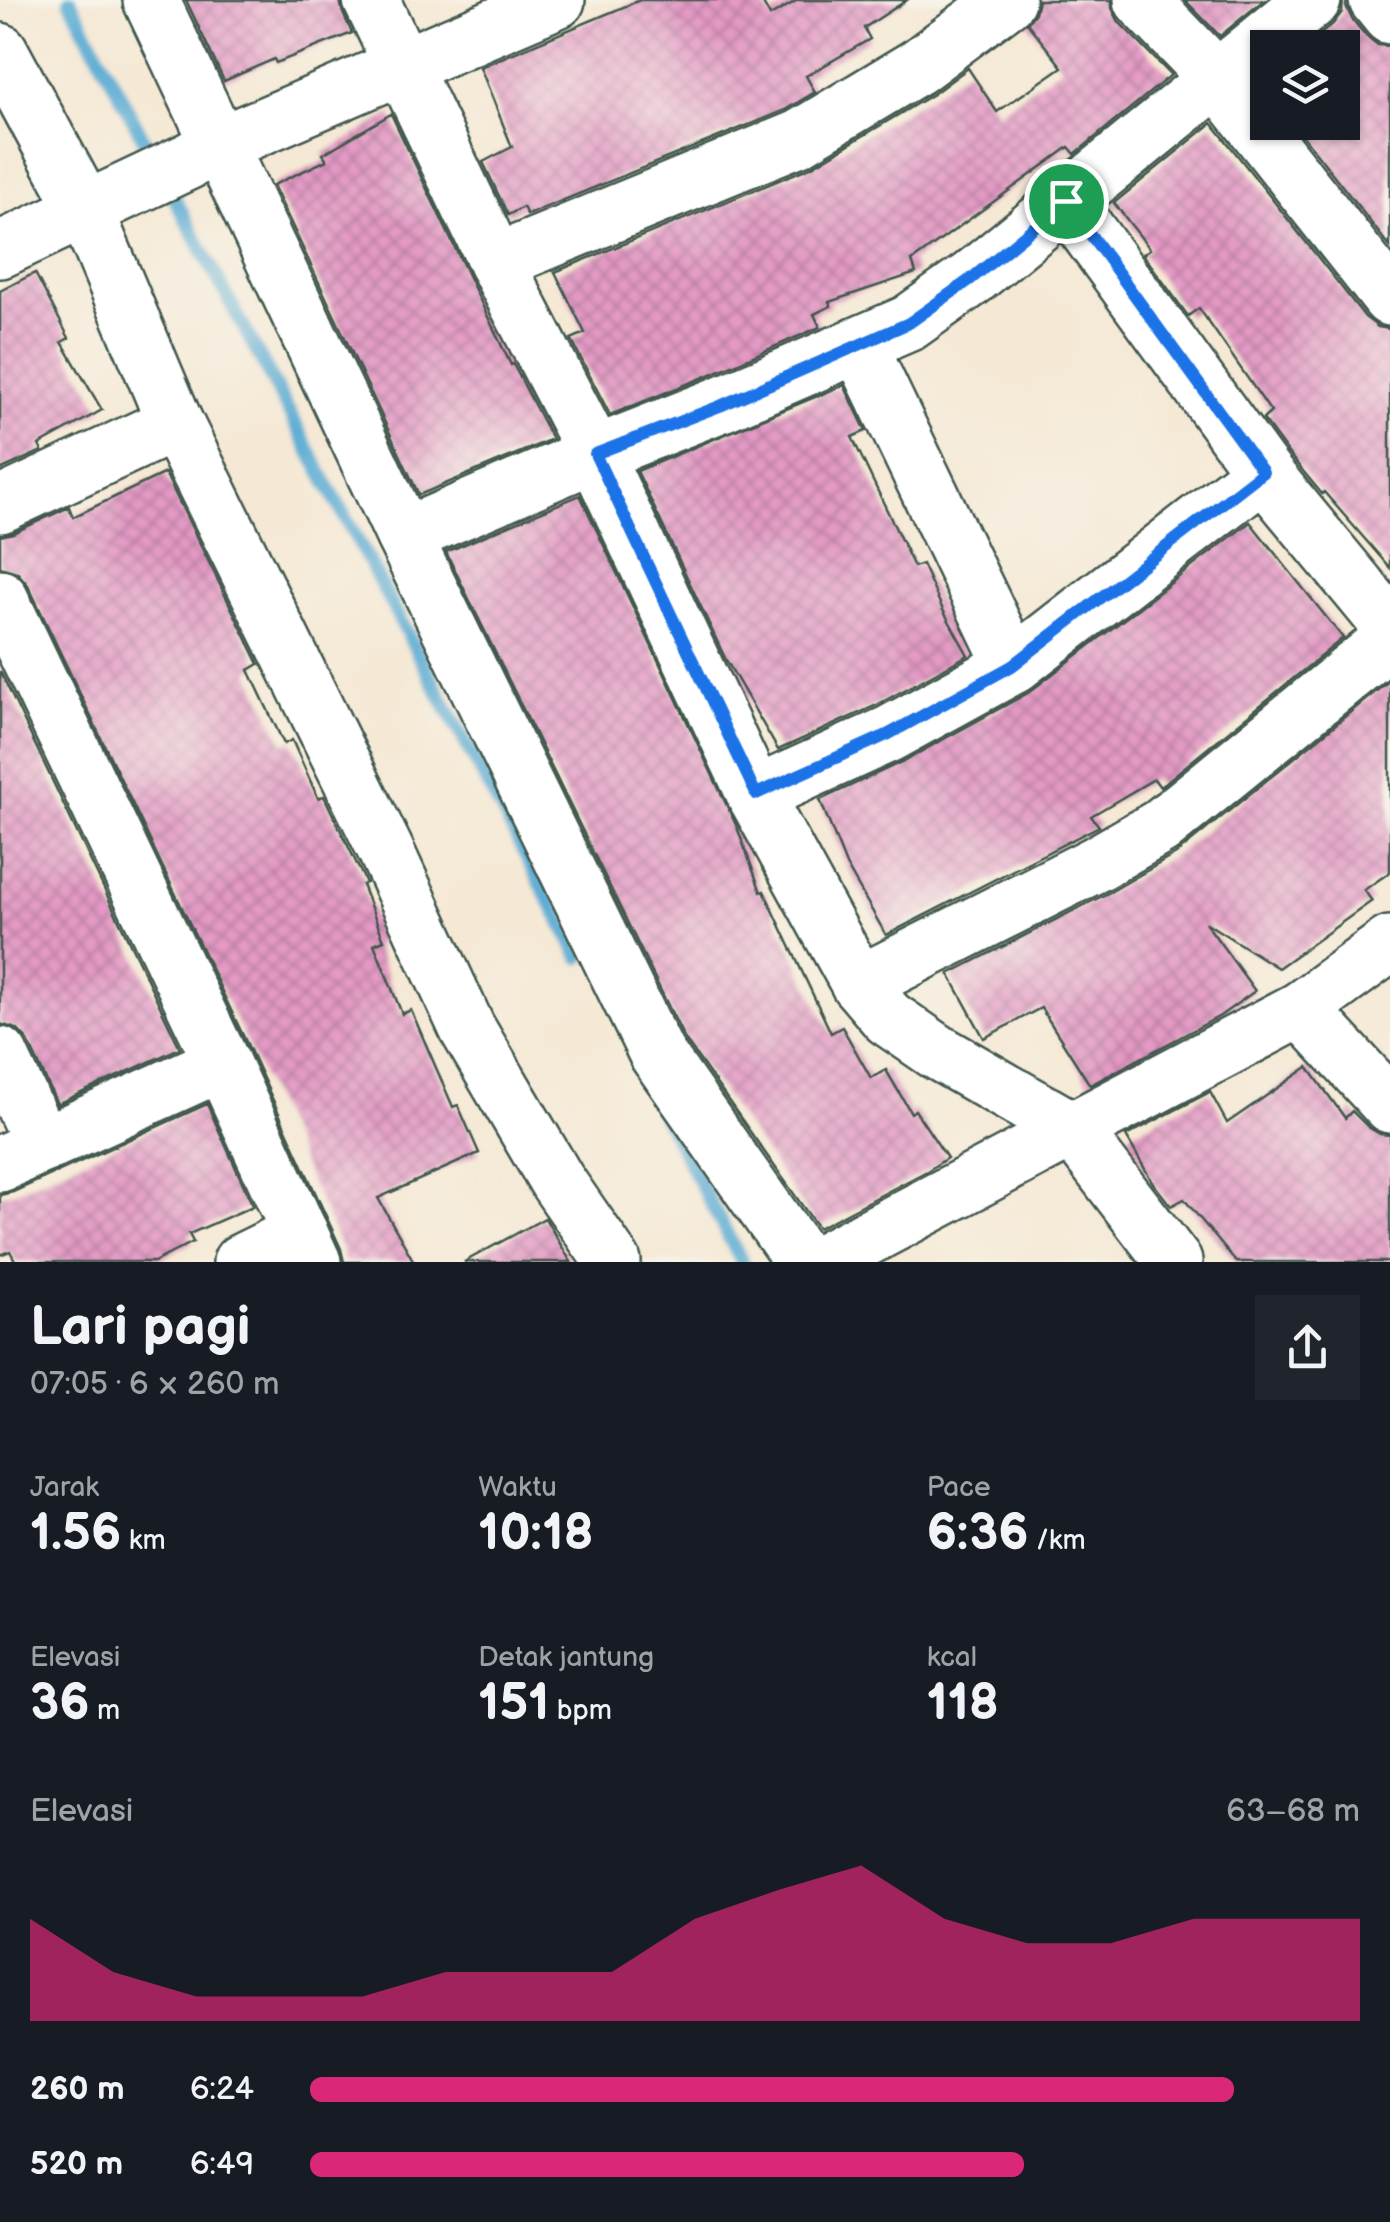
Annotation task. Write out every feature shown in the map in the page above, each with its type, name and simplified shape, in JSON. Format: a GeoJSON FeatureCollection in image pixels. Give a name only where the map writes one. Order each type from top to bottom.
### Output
{"type":"FeatureCollection","features":[{"type":"Feature","properties":{"kind":"street"},"geometry":{"type":"LineString","coordinates":[[151,0],[204,153],[404,536],[658,1054],[802,1262]]}},
{"type":"Feature","properties":{"kind":"street"},"geometry":{"type":"LineString","coordinates":[[371,0],[496,262],[595,454],[756,794],[859,984],[888,1018],[936,1052],[1074,1130],[1174,1262]]}},
{"type":"Feature","properties":{"kind":"street"},"geometry":{"type":"LineString","coordinates":[[0,250],[204,153],[557,0]]}},
{"type":"Feature","properties":{"kind":"street"},"geometry":{"type":"LineString","coordinates":[[496,262],[800,138],[917,67],[1007,0]]}},
{"type":"Feature","properties":{"kind":"street"},"geometry":{"type":"LineString","coordinates":[[1142,0],[1217,78],[1390,298]]}},
{"type":"Feature","properties":{"kind":"street"},"geometry":{"type":"LineString","coordinates":[[404,536],[595,454],[720,406],[909,323],[971,279],[1313,0]]}},
{"type":"Feature","properties":{"kind":"street"},"geometry":{"type":"LineString","coordinates":[[1377,0],[1390,16]]}},
{"type":"Feature","properties":{"kind":"street"},"geometry":{"type":"LineString","coordinates":[[0,50],[102,201],[175,422],[385,849],[467,1028],[557,1181],[614,1262]]}},
{"type":"Feature","properties":{"kind":"street"},"geometry":{"type":"LineString","coordinates":[[1066,201],[1263,472],[1390,626]]}},
{"type":"Feature","properties":{"kind":"street"},"geometry":{"type":"LineString","coordinates":[[858,346],[1012,666]]}},
{"type":"Feature","properties":{"kind":"street"},"geometry":{"type":"LineString","coordinates":[[0,505],[175,422]]}},
{"type":"Feature","properties":{"kind":"street"},"geometry":{"type":"LineString","coordinates":[[756,794],[889,734],[1012,666],[1263,472]]}},
{"type":"Feature","properties":{"kind":"street"},"geometry":{"type":"LineString","coordinates":[[0,598],[306,1248],[241,1262]]}},
{"type":"Feature","properties":{"kind":"street"},"geometry":{"type":"LineString","coordinates":[[859,984],[1112,856],[1160,827],[1390,640]]}},
{"type":"Feature","properties":{"kind":"street"},"geometry":{"type":"LineString","coordinates":[[821,1262],[1300,1009],[1390,944]]}},
{"type":"Feature","properties":{"kind":"street"},"geometry":{"type":"LineString","coordinates":[[1300,1009],[1390,1105]]}},
{"type":"Feature","properties":{"kind":"street"},"geometry":{"type":"LineString","coordinates":[[0,1055],[21,1155],[222,1063]]}},
{"type":"Feature","properties":{"kind":"building"},"geometry":{"type":"Polygon","coordinates":[[[186,0],[340,0],[352,33],[276,63],[274,59],[224,81],[186,0]]]}},
{"type":"Feature","properties":{"kind":"building"},"geometry":{"type":"Polygon","coordinates":[[[640,0],[761,0],[770,16],[798,0],[907,0],[864,28],[870,39],[806,76],[815,92],[785,110],[527,215],[523,207],[508,215],[483,162],[512,147],[480,67],[640,0]]]}},
{"type":"Feature","properties":{"kind":"building"},"geometry":{"type":"Polygon","coordinates":[[[1038,0],[1112,0],[1119,22],[1171,75],[1075,154],[1069,147],[912,261],[916,273],[829,302],[831,306],[814,314],[820,327],[610,415],[571,339],[585,333],[555,272],[811,167],[933,94],[968,68],[997,112],[1062,67],[1027,23],[1038,0]]]}},
{"type":"Feature","properties":{"kind":"building"},"geometry":{"type":"Polygon","coordinates":[[[1185,0],[1264,0],[1220,36],[1185,0]]]}},
{"type":"Feature","properties":{"kind":"building"},"geometry":{"type":"Polygon","coordinates":[[[1343,0],[1347,0],[1352,19],[1366,36],[1378,45],[1390,46],[1390,247],[1306,140],[1360,140],[1360,30],[1326,30],[1342,12],[1343,0]]]}},
{"type":"Feature","properties":{"kind":"building"},"geometry":{"type":"Polygon","coordinates":[[[391,114],[511,365],[552,439],[419,495],[273,185],[327,160],[323,154],[391,114]]]}},
{"type":"Feature","properties":{"kind":"building"},"geometry":{"type":"Polygon","coordinates":[[[1212,123],[1365,317],[1378,327],[1390,329],[1390,568],[1288,453],[1263,419],[1271,412],[1199,308],[1188,316],[1143,254],[1150,249],[1114,203],[1212,123]]]}},
{"type":"Feature","properties":{"kind":"building"},"geometry":{"type":"Polygon","coordinates":[[[35,273],[69,338],[62,342],[102,410],[39,445],[42,451],[0,470],[0,291],[35,273]]]}},
{"type":"Feature","properties":{"kind":"building"},"geometry":{"type":"Polygon","coordinates":[[[844,385],[866,431],[852,437],[914,567],[922,564],[968,655],[875,706],[778,750],[726,660],[637,471],[844,385]]]}},
{"type":"Feature","properties":{"kind":"building"},"geometry":{"type":"Polygon","coordinates":[[[165,473],[259,664],[249,670],[284,744],[292,740],[318,798],[324,796],[366,883],[362,885],[384,940],[374,944],[402,1014],[411,1010],[453,1107],[458,1105],[479,1153],[378,1198],[414,1262],[344,1262],[250,1050],[28,585],[17,572],[0,567],[0,536],[69,507],[73,517],[165,473]]]}},
{"type":"Feature","properties":{"kind":"building"},"geometry":{"type":"Polygon","coordinates":[[[580,495],[737,827],[761,892],[764,891],[831,1033],[842,1027],[871,1078],[886,1070],[911,1113],[915,1110],[947,1158],[818,1228],[684,1038],[446,552],[580,495]]]}},
{"type":"Feature","properties":{"kind":"building"},"geometry":{"type":"Polygon","coordinates":[[[1250,522],[1343,638],[1160,787],[1154,779],[1091,816],[1099,826],[886,935],[846,865],[820,800],[904,761],[1028,693],[1250,522]]]}},
{"type":"Feature","properties":{"kind":"building"},"geometry":{"type":"Polygon","coordinates":[[[0,671],[180,1048],[57,1104],[28,1041],[17,1029],[0,1024],[0,671]]]}},
{"type":"Feature","properties":{"kind":"building"},"geometry":{"type":"Polygon","coordinates":[[[1390,680],[1390,872],[1364,890],[1372,901],[1278,968],[1205,922],[1255,991],[1220,1016],[1090,1085],[1041,1008],[984,1038],[949,974],[1176,854],[1390,680]]]}},
{"type":"Feature","properties":{"kind":"building"},"geometry":{"type":"Polygon","coordinates":[[[1308,1067],[1345,1118],[1352,1111],[1368,1127],[1390,1135],[1390,1262],[1236,1262],[1184,1199],[1171,1206],[1126,1136],[1210,1092],[1227,1123],[1308,1067]]]}},
{"type":"Feature","properties":{"kind":"building"},"geometry":{"type":"Polygon","coordinates":[[[207,1104],[253,1206],[189,1234],[193,1242],[154,1262],[16,1262],[10,1251],[0,1255],[0,1195],[207,1104]]]}},
{"type":"Feature","properties":{"kind":"building"},"geometry":{"type":"Polygon","coordinates":[[[545,1218],[571,1262],[464,1262],[545,1218]]]}},
{"type":"Feature","properties":{"kind":"waterway"},"geometry":{"type":"LineString","coordinates":[[70,0],[156,163]]}},
{"type":"Feature","properties":{"kind":"waterway"},"geometry":{"type":"LineString","coordinates":[[166,182],[580,957]]}},
{"type":"Feature","properties":{"kind":"waterway"},"geometry":{"type":"LineString","coordinates":[[648,1086],[742,1262]]}},
{"type":"Feature","properties":{"kind":"route"},"geometry":{"type":"LineString","coordinates":[[1066,201],[1263,472],[1012,666],[889,734],[756,794],[595,454],[720,406],[909,323],[971,279],[1066,201]]}}]}
